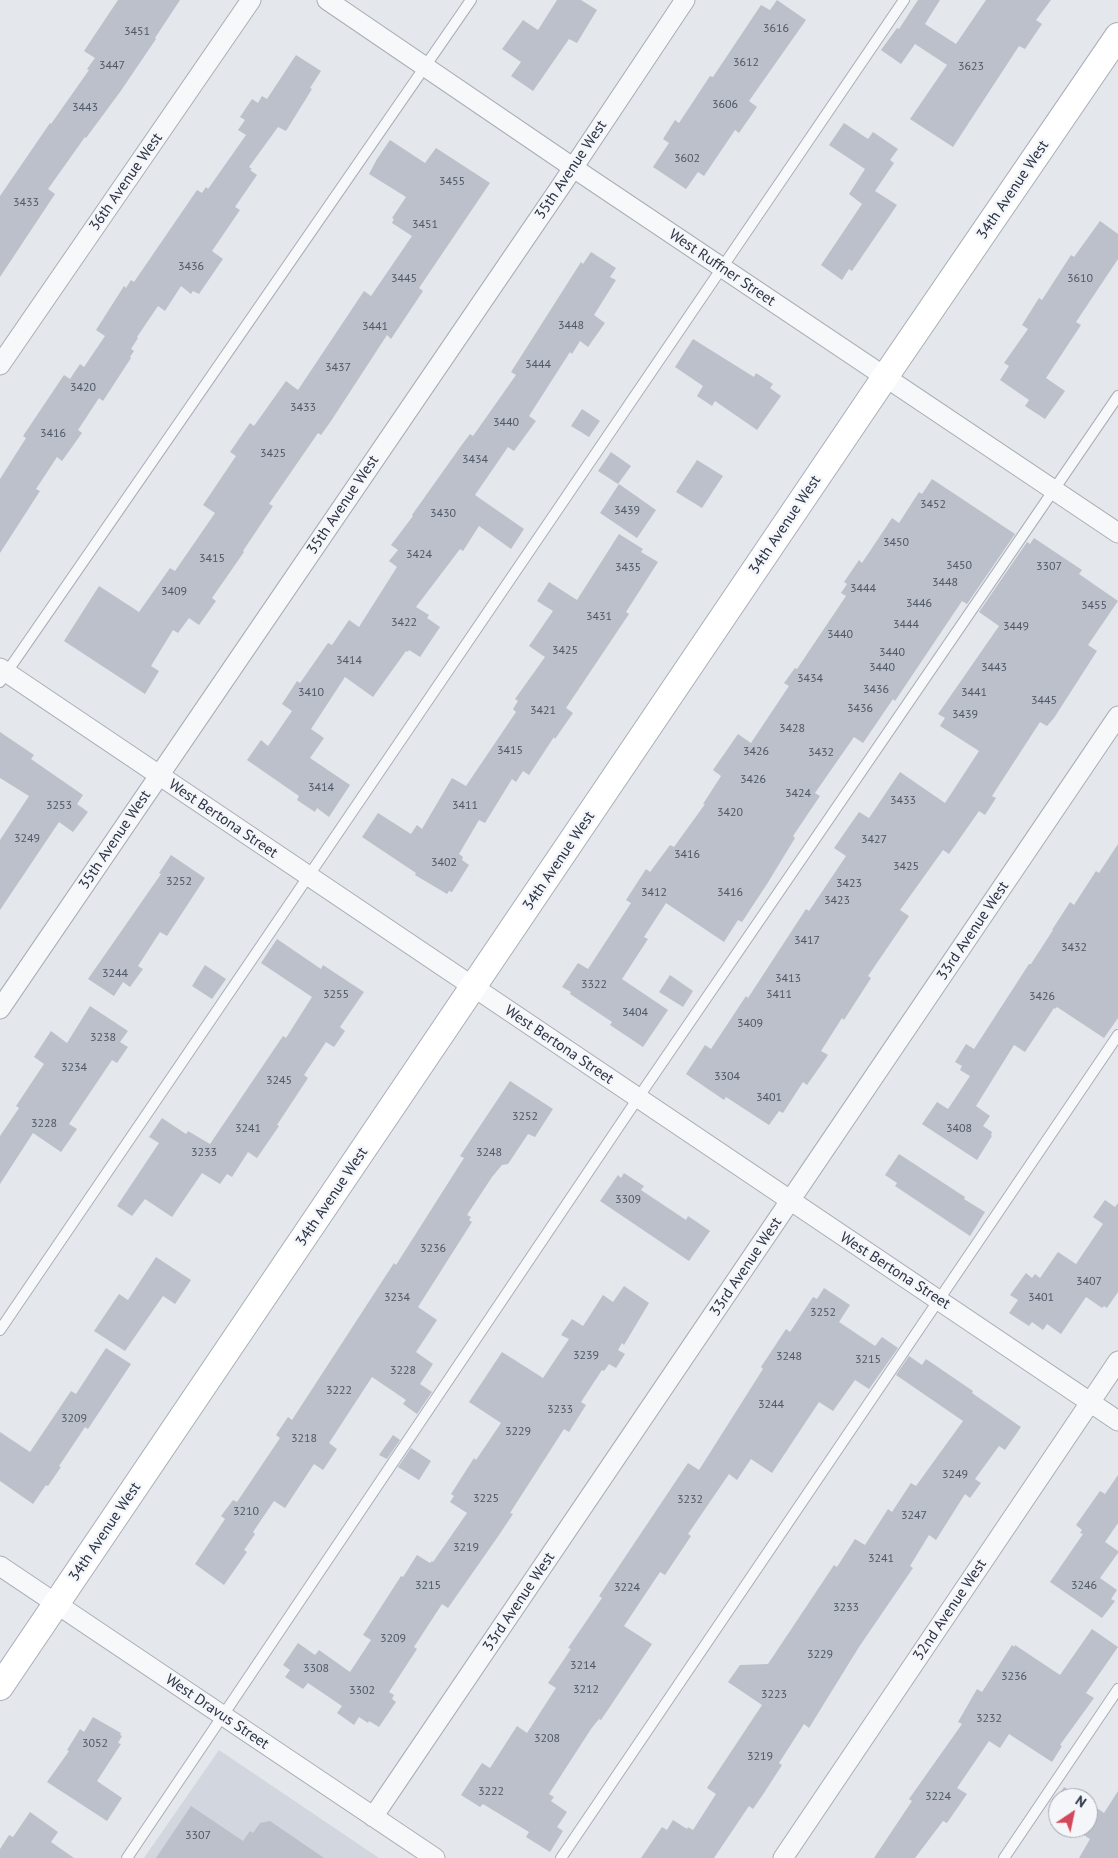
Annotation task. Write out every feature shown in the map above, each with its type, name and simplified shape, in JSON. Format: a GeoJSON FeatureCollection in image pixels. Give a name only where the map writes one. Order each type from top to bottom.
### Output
{"type":"FeatureCollection","features":[{"type":"Feature","properties":{"kind":"street","name":"36th Avenue West"},"geometry":{"type":"LineString","coordinates":[[0,365],[251,0]]}},
{"type":"Feature","properties":{"kind":"street","name":"West Ruffner Street"},"geometry":{"type":"LineString","coordinates":[[327,0],[721,268],[1118,533]]}},
{"type":"Feature","properties":{"kind":"street","name":"35th Avenue West"},"geometry":{"type":"LineString","coordinates":[[0,1009],[573,168],[685,0]]}},
{"type":"Feature","properties":{"kind":"street","name":"34th Avenue West"},"geometry":{"type":"LineString","coordinates":[[0,1687],[885,377],[1118,36]]}},
{"type":"Feature","properties":{"kind":"street","name":"West Bertona Street"},"geometry":{"type":"LineString","coordinates":[[2,674],[158,775],[1118,1421]]}},
{"type":"Feature","properties":{"kind":"street","name":"33rd Avenue West"},"geometry":{"type":"LineString","coordinates":[[373,1817],[1118,716]]}},
{"type":"Feature","properties":{"kind":"street","name":"32nd Avenue West"},"geometry":{"type":"LineString","coordinates":[[783,1858],[1118,1362]]}},
{"type":"Feature","properties":{"kind":"street","name":"West Dravus Street"},"geometry":{"type":"LineString","coordinates":[[0,1566],[435,1858]]}},
{"type":"Feature","properties":{"kind":"lane"},"geometry":{"type":"LineString","coordinates":[[2,674],[471,0]]}},
{"type":"Feature","properties":{"kind":"lane"},"geometry":{"type":"LineString","coordinates":[[0,1330],[904,0]]}},
{"type":"Feature","properties":{"kind":"lane"},"geometry":{"type":"LineString","coordinates":[[127,1858],[638,1098],[1118,396]]}},
{"type":"Feature","properties":{"kind":"lane"},"geometry":{"type":"LineString","coordinates":[[561,1858],[1118,1035]]}},
{"type":"Feature","properties":{"kind":"lane"},"geometry":{"type":"LineString","coordinates":[[1004,1858],[1118,1689]]}},
{"type":"Feature","properties":{"kind":"shaded area"},"geometry":{"type":"Polygon","coordinates":[[[219,1750],[379,1858],[144,1858],[219,1750]]]}},
{"type":"Feature","properties":{"kind":"building"},"geometry":{"type":"Polygon","coordinates":[[[118,0],[180,0],[120,92],[48,189],[55,194],[0,277],[0,196],[89,70],[87,69],[95,58],[84,51],[118,0]]]}},
{"type":"Feature","properties":{"kind":"building"},"geometry":{"type":"Polygon","coordinates":[[[557,0],[581,0],[597,10],[577,43],[569,39],[533,91],[511,76],[521,62],[502,49],[523,20],[538,30],[557,0]]]}},
{"type":"Feature","properties":{"kind":"building"},"geometry":{"type":"Polygon","coordinates":[[[777,0],[806,20],[749,101],[757,107],[739,133],[735,130],[704,176],[698,172],[686,189],[653,167],[669,143],[663,139],[675,120],[679,123],[710,76],[713,77],[761,5],[770,10],[777,0]]]}},
{"type":"Feature","properties":{"kind":"building"},"geometry":{"type":"Polygon","coordinates":[[[918,0],[940,0],[925,24],[956,44],[986,0],[1051,0],[1036,20],[1042,24],[1025,49],[1019,46],[953,147],[910,119],[947,65],[915,44],[901,64],[881,50],[897,28],[899,29],[918,0]]]}},
{"type":"Feature","properties":{"kind":"building"},"geometry":{"type":"Polygon","coordinates":[[[296,55],[321,71],[286,131],[278,127],[249,167],[257,175],[235,207],[240,210],[212,251],[223,259],[199,294],[193,291],[191,294],[181,286],[165,311],[158,306],[137,337],[131,349],[134,351],[131,358],[103,401],[99,398],[78,430],[82,433],[62,461],[57,457],[36,489],[40,491],[0,553],[0,479],[26,438],[23,436],[64,375],[70,379],[80,364],[84,367],[105,336],[96,330],[124,286],[126,288],[131,280],[134,282],[197,190],[202,193],[206,187],[208,189],[246,135],[238,130],[245,120],[240,117],[252,99],[258,103],[262,96],[267,99],[296,55]]]}},
{"type":"Feature","properties":{"kind":"building"},"geometry":{"type":"Polygon","coordinates":[[[844,123],[868,139],[873,132],[898,149],[890,160],[894,163],[875,191],[897,205],[852,271],[849,269],[842,280],[821,265],[862,204],[849,194],[865,169],[829,145],[844,123]]]}},
{"type":"Feature","properties":{"kind":"building"},"geometry":{"type":"Polygon","coordinates":[[[390,140],[425,163],[436,148],[490,183],[419,288],[423,291],[391,339],[387,335],[331,421],[321,435],[318,433],[269,504],[273,506],[212,598],[216,601],[199,625],[189,618],[178,633],[173,630],[151,666],[159,671],[145,694],[64,641],[99,586],[139,612],[170,568],[175,571],[215,513],[203,505],[236,456],[230,452],[250,423],[254,426],[286,381],[298,390],[364,291],[371,296],[412,236],[392,223],[394,219],[392,218],[406,197],[369,174],[390,140]]]}},
{"type":"Feature","properties":{"kind":"building"},"geometry":{"type":"Polygon","coordinates":[[[1100,221],[1118,234],[1118,259],[1076,322],[1081,325],[1046,378],[1065,391],[1045,419],[1025,406],[1029,400],[1000,380],[1009,366],[1004,363],[1028,329],[1022,325],[1039,298],[1042,300],[1071,255],[1074,257],[1100,221]]]}},
{"type":"Feature","properties":{"kind":"building"},"geometry":{"type":"Polygon","coordinates":[[[591,252],[616,268],[610,277],[616,280],[594,315],[605,323],[588,347],[580,341],[572,354],[570,352],[529,416],[536,421],[514,451],[508,447],[475,495],[524,529],[511,549],[479,526],[463,551],[460,549],[416,607],[429,615],[427,618],[440,627],[420,657],[409,650],[408,652],[406,651],[373,697],[345,677],[311,729],[324,738],[310,758],[350,785],[329,817],[317,808],[315,812],[297,800],[299,796],[247,760],[261,740],[268,746],[292,711],[282,704],[297,681],[300,683],[328,643],[332,645],[349,620],[359,627],[397,567],[389,561],[398,550],[391,545],[461,446],[470,434],[473,436],[516,375],[511,372],[581,262],[583,264],[591,252]]]}},
{"type":"Feature","properties":{"kind":"building"},"geometry":{"type":"Polygon","coordinates":[[[693,339],[754,377],[756,373],[773,384],[770,388],[781,396],[757,430],[715,401],[712,406],[697,396],[703,386],[675,367],[693,339]]]}},
{"type":"Feature","properties":{"kind":"building"},"geometry":{"type":"Polygon","coordinates":[[[582,409],[600,421],[589,437],[571,426],[582,409]]]}},
{"type":"Feature","properties":{"kind":"building"},"geometry":{"type":"Polygon","coordinates":[[[611,452],[631,466],[618,484],[598,471],[611,452]]]}},
{"type":"Feature","properties":{"kind":"building"},"geometry":{"type":"Polygon","coordinates":[[[697,460],[723,476],[702,508],[676,492],[697,460]]]}},
{"type":"Feature","properties":{"kind":"building"},"geometry":{"type":"Polygon","coordinates":[[[932,479],[1015,534],[967,604],[962,601],[895,701],[893,699],[863,743],[854,737],[815,793],[820,796],[793,836],[795,838],[767,884],[742,922],[738,920],[724,942],[666,903],[644,937],[648,939],[622,979],[668,1010],[643,1047],[610,1025],[612,1022],[562,987],[578,963],[588,969],[631,903],[626,900],[646,869],[650,872],[670,845],[674,847],[705,804],[703,804],[721,776],[713,770],[738,734],[751,743],[789,686],[784,683],[795,668],[797,669],[846,596],[841,593],[847,584],[844,582],[859,560],[862,563],[892,518],[899,523],[919,492],[922,494],[932,479]]]}},
{"type":"Feature","properties":{"kind":"building"},"geometry":{"type":"Polygon","coordinates":[[[619,484],[656,510],[637,538],[600,513],[619,484]]]}},
{"type":"Feature","properties":{"kind":"building"},"geometry":{"type":"Polygon","coordinates":[[[619,534],[643,549],[641,552],[658,562],[626,612],[629,614],[566,708],[573,713],[555,739],[554,737],[529,775],[523,771],[516,782],[512,779],[485,823],[479,820],[459,854],[463,857],[462,860],[469,865],[452,892],[449,891],[447,894],[415,875],[416,873],[362,837],[378,813],[411,834],[417,825],[422,829],[452,778],[466,786],[516,712],[513,709],[518,701],[515,699],[545,657],[529,646],[553,611],[537,601],[549,582],[577,600],[619,534]]]}},
{"type":"Feature","properties":{"kind":"building"},"geometry":{"type":"Polygon","coordinates":[[[1034,538],[1082,570],[1079,574],[1118,601],[1088,645],[1097,651],[1054,718],[1047,726],[1040,722],[992,796],[996,798],[985,815],[979,811],[949,854],[943,850],[900,910],[909,916],[868,976],[871,978],[844,1020],[842,1018],[821,1051],[828,1055],[807,1085],[803,1082],[783,1113],[779,1111],[769,1125],[726,1097],[724,1100],[686,1074],[705,1045],[711,1049],[746,996],[748,998],[806,909],[809,911],[846,856],[834,848],[859,812],[869,818],[900,772],[945,803],[979,751],[940,726],[945,718],[938,714],[999,626],[979,612],[1027,542],[1030,544],[1034,538]]]}},
{"type":"Feature","properties":{"kind":"building"},"geometry":{"type":"Polygon","coordinates":[[[0,732],[34,755],[31,759],[83,795],[77,804],[88,812],[73,832],[59,822],[0,910],[0,840],[29,796],[0,778],[0,732]]]}},
{"type":"Feature","properties":{"kind":"building"},"geometry":{"type":"Polygon","coordinates":[[[1118,844],[1118,1018],[1104,1038],[1057,1007],[1054,1008],[1025,1052],[1014,1045],[976,1106],[990,1116],[983,1126],[992,1132],[992,1136],[977,1160],[922,1124],[937,1102],[948,1109],[970,1076],[960,1070],[962,1066],[955,1062],[966,1044],[974,1049],[1070,902],[1074,905],[1096,871],[1099,873],[1118,844]]]}},
{"type":"Feature","properties":{"kind":"building"},"geometry":{"type":"Polygon","coordinates":[[[171,855],[205,878],[167,936],[160,932],[138,966],[143,969],[130,987],[123,982],[114,996],[88,979],[161,874],[159,873],[171,855]]]}},
{"type":"Feature","properties":{"kind":"building"},"geometry":{"type":"Polygon","coordinates":[[[277,939],[321,969],[323,965],[364,992],[340,1027],[345,1031],[334,1047],[326,1042],[304,1075],[308,1078],[257,1158],[248,1152],[232,1177],[227,1174],[220,1184],[202,1173],[172,1217],[145,1199],[132,1216],[117,1206],[159,1143],[149,1137],[162,1118],[186,1134],[188,1131],[210,1144],[283,1036],[286,1038],[312,997],[261,963],[277,939]]]}},
{"type":"Feature","properties":{"kind":"building"},"geometry":{"type":"Polygon","coordinates":[[[205,965],[226,979],[212,999],[192,986],[205,965]]]}},
{"type":"Feature","properties":{"kind":"building"},"geometry":{"type":"Polygon","coordinates":[[[670,975],[693,991],[683,1007],[659,992],[670,975]]]}},
{"type":"Feature","properties":{"kind":"building"},"geometry":{"type":"Polygon","coordinates":[[[90,1006],[128,1031],[120,1042],[128,1047],[117,1063],[112,1060],[69,1124],[77,1129],[61,1152],[33,1133],[0,1184],[0,1136],[19,1108],[16,1106],[44,1064],[34,1057],[51,1031],[67,1043],[90,1006]]]}},
{"type":"Feature","properties":{"kind":"building"},"geometry":{"type":"Polygon","coordinates":[[[510,1081],[553,1109],[535,1137],[528,1134],[508,1164],[502,1165],[492,1177],[467,1215],[471,1217],[469,1220],[472,1222],[418,1307],[437,1320],[416,1352],[433,1364],[420,1384],[432,1392],[417,1414],[403,1404],[406,1400],[372,1377],[329,1443],[337,1449],[323,1470],[314,1464],[285,1508],[274,1501],[253,1532],[255,1534],[244,1550],[247,1552],[224,1585],[195,1564],[225,1519],[221,1516],[233,1500],[237,1502],[280,1438],[276,1435],[288,1417],[292,1420],[394,1263],[396,1265],[464,1158],[460,1156],[510,1081]]]}},
{"type":"Feature","properties":{"kind":"building"},"geometry":{"type":"Polygon","coordinates":[[[899,1154],[985,1212],[970,1236],[895,1186],[897,1183],[885,1175],[899,1154]]]}},
{"type":"Feature","properties":{"kind":"building"},"geometry":{"type":"Polygon","coordinates":[[[624,1173],[644,1186],[641,1190],[686,1220],[688,1216],[710,1231],[689,1261],[600,1201],[618,1175],[621,1178],[624,1173]]]}},
{"type":"Feature","properties":{"kind":"building"},"geometry":{"type":"Polygon","coordinates":[[[1105,1200],[1115,1207],[1118,1203],[1118,1292],[1107,1308],[1104,1306],[1102,1308],[1086,1297],[1061,1334],[1047,1324],[1043,1330],[1032,1322],[1029,1326],[1009,1313],[1018,1300],[1010,1295],[1026,1273],[1032,1278],[1035,1274],[1040,1278],[1058,1252],[1076,1264],[1103,1224],[1093,1217],[1105,1200]]]}},
{"type":"Feature","properties":{"kind":"building"},"geometry":{"type":"Polygon","coordinates":[[[156,1257],[191,1280],[175,1304],[163,1296],[125,1351],[94,1331],[119,1294],[128,1300],[156,1257]]]}},
{"type":"Feature","properties":{"kind":"building"},"geometry":{"type":"Polygon","coordinates":[[[624,1286],[649,1303],[624,1345],[622,1343],[618,1350],[625,1354],[616,1368],[609,1364],[604,1371],[602,1370],[581,1402],[586,1405],[569,1432],[564,1429],[510,1513],[513,1514],[499,1535],[448,1608],[442,1604],[414,1647],[417,1649],[389,1692],[394,1695],[392,1699],[396,1702],[379,1727],[359,1717],[354,1725],[337,1713],[342,1706],[308,1683],[303,1689],[285,1677],[290,1670],[283,1665],[298,1643],[315,1655],[319,1650],[350,1672],[371,1640],[363,1635],[401,1576],[403,1577],[417,1555],[430,1563],[433,1562],[467,1513],[450,1502],[454,1496],[451,1494],[474,1458],[476,1460],[501,1423],[469,1402],[502,1352],[543,1378],[569,1339],[561,1335],[572,1319],[583,1326],[603,1295],[613,1302],[624,1286]]]}},
{"type":"Feature","properties":{"kind":"building"},"geometry":{"type":"Polygon","coordinates":[[[824,1288],[850,1305],[839,1322],[875,1346],[882,1337],[898,1348],[869,1389],[855,1380],[833,1411],[819,1402],[772,1473],[751,1459],[737,1480],[729,1474],[688,1534],[691,1536],[665,1575],[660,1572],[624,1626],[652,1644],[601,1720],[599,1719],[591,1729],[549,1794],[554,1797],[551,1801],[567,1812],[557,1827],[563,1831],[550,1852],[526,1837],[529,1832],[483,1804],[480,1807],[461,1795],[482,1763],[490,1768],[517,1726],[527,1733],[556,1688],[548,1683],[571,1649],[568,1648],[602,1598],[599,1596],[688,1463],[699,1470],[786,1329],[790,1332],[813,1297],[817,1299],[824,1288]]]}},
{"type":"Feature","properties":{"kind":"building"},"geometry":{"type":"Polygon","coordinates":[[[106,1348],[131,1364],[88,1429],[85,1427],[59,1466],[61,1467],[33,1504],[0,1481],[0,1432],[30,1452],[71,1391],[76,1394],[106,1348]]]}},
{"type":"Feature","properties":{"kind":"building"},"geometry":{"type":"Polygon","coordinates":[[[909,1356],[922,1365],[926,1359],[1021,1427],[1005,1450],[999,1446],[975,1479],[981,1483],[970,1498],[965,1494],[936,1540],[929,1535],[910,1566],[913,1568],[859,1647],[809,1728],[804,1724],[779,1763],[782,1765],[764,1793],[753,1809],[749,1806],[714,1858],[641,1858],[662,1827],[667,1830],[673,1820],[687,1829],[688,1827],[693,1830],[716,1794],[707,1788],[762,1705],[728,1682],[740,1665],[768,1664],[834,1565],[837,1567],[855,1539],[865,1545],[888,1509],[892,1512],[911,1483],[916,1486],[963,1421],[896,1375],[909,1356]]]}},
{"type":"Feature","properties":{"kind":"building"},"geometry":{"type":"Polygon","coordinates":[[[393,1435],[400,1440],[387,1459],[379,1455],[393,1435]]]}},
{"type":"Feature","properties":{"kind":"building"},"geometry":{"type":"Polygon","coordinates":[[[411,1448],[431,1461],[419,1480],[398,1467],[411,1448]]]}},
{"type":"Feature","properties":{"kind":"building"},"geometry":{"type":"Polygon","coordinates":[[[1118,1475],[1118,1523],[1105,1542],[1118,1551],[1118,1553],[1100,1578],[1117,1590],[1111,1599],[1115,1601],[1102,1618],[1050,1582],[1083,1534],[1080,1533],[1082,1530],[1076,1525],[1100,1491],[1105,1494],[1118,1475]]]}},
{"type":"Feature","properties":{"kind":"building"},"geometry":{"type":"Polygon","coordinates":[[[1092,1629],[1118,1647],[1086,1693],[1094,1698],[1060,1745],[1062,1746],[1052,1762],[1009,1734],[1000,1748],[989,1741],[957,1788],[967,1794],[947,1823],[943,1821],[915,1858],[874,1858],[912,1801],[909,1799],[962,1724],[958,1722],[977,1689],[982,1692],[1012,1645],[1014,1647],[1015,1645],[1060,1675],[1092,1629]]]}},
{"type":"Feature","properties":{"kind":"building"},"geometry":{"type":"Polygon","coordinates":[[[93,1717],[121,1733],[120,1735],[122,1736],[118,1743],[121,1744],[97,1781],[122,1798],[107,1821],[47,1782],[69,1751],[67,1750],[80,1729],[84,1732],[93,1717]]]}},
{"type":"Feature","properties":{"kind":"building"},"geometry":{"type":"Polygon","coordinates":[[[1118,1791],[1118,1858],[1079,1858],[1090,1839],[1088,1838],[1098,1838],[1098,1809],[1104,1813],[1118,1791]]]}},
{"type":"Feature","properties":{"kind":"building"},"geometry":{"type":"Polygon","coordinates":[[[191,1806],[243,1841],[250,1831],[253,1833],[260,1823],[270,1821],[324,1858],[156,1858],[191,1806]]]}},
{"type":"Feature","properties":{"kind":"building"},"geometry":{"type":"Polygon","coordinates":[[[30,1812],[58,1832],[51,1842],[74,1858],[0,1858],[0,1849],[9,1835],[13,1837],[30,1812]]]}}]}
